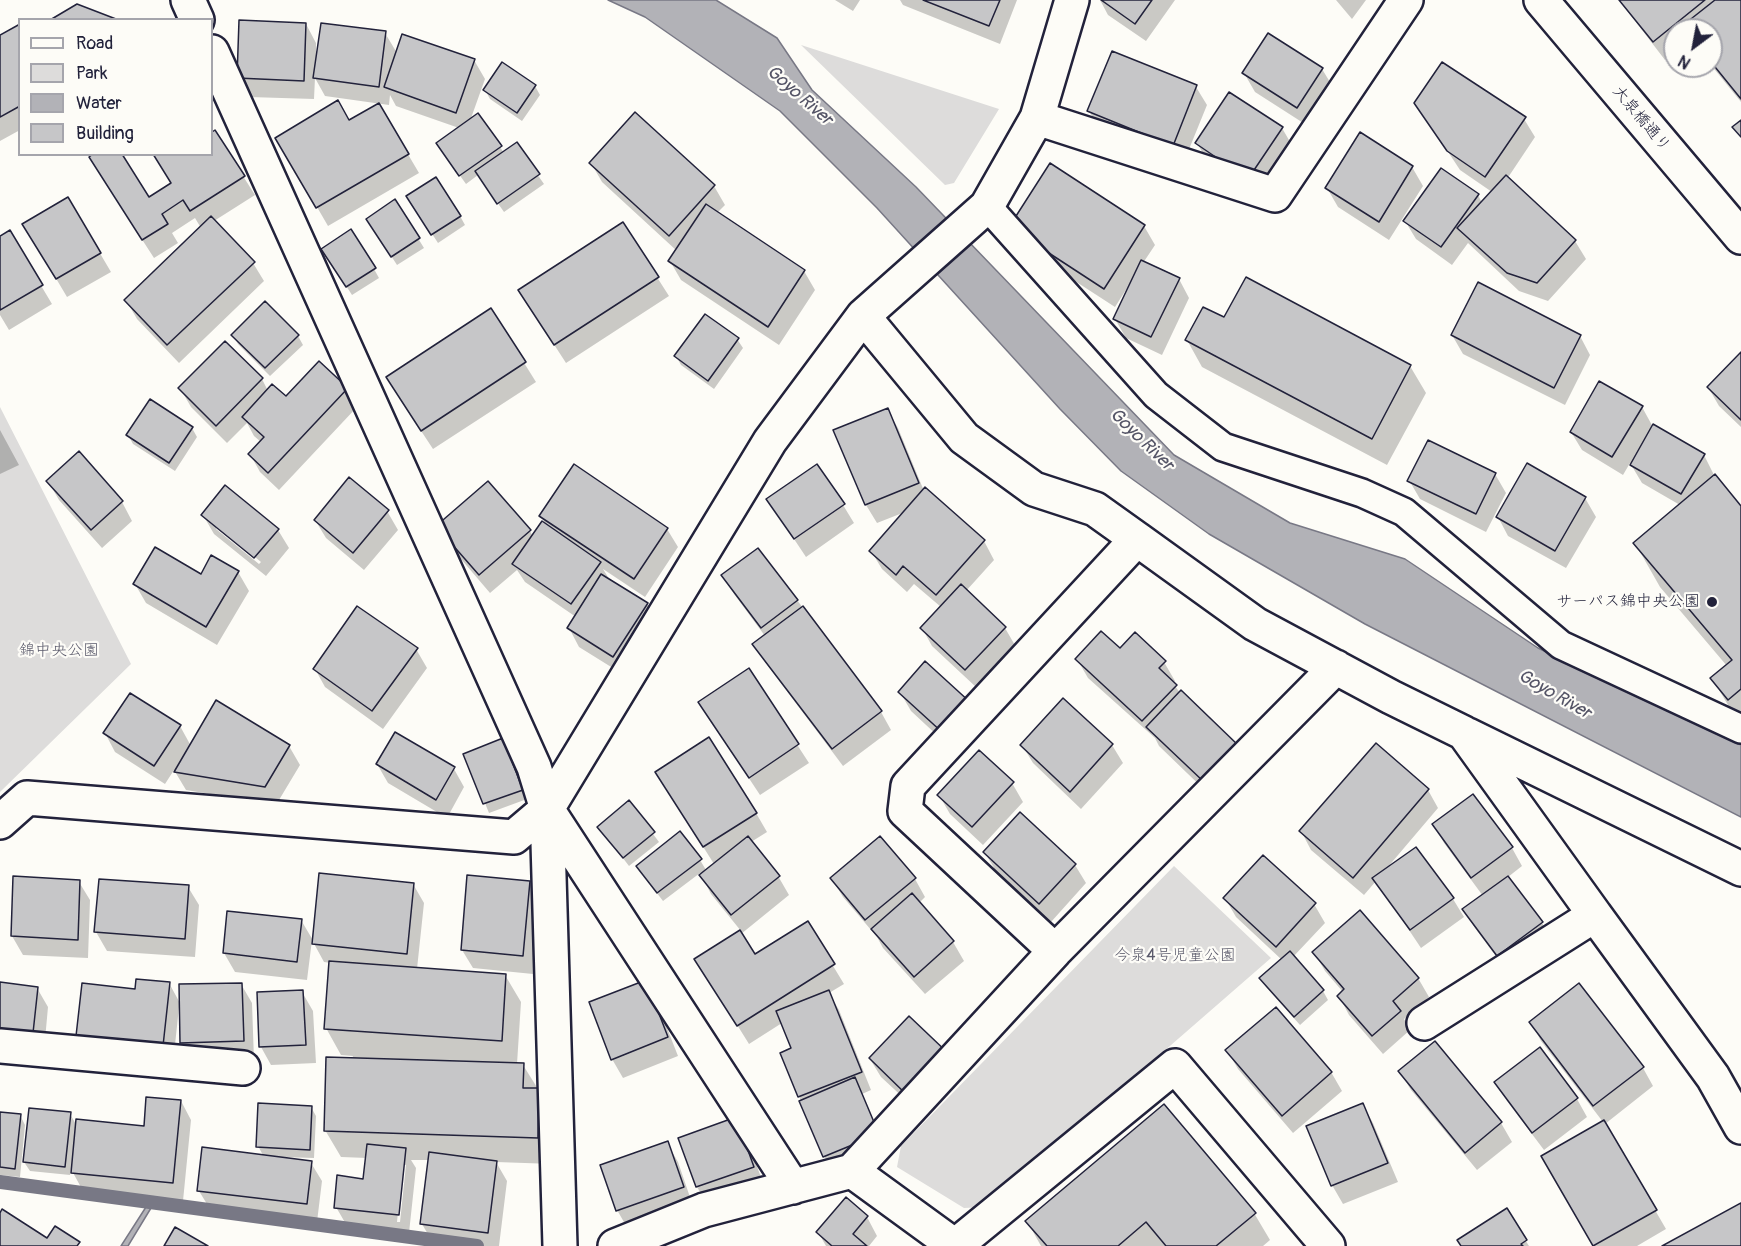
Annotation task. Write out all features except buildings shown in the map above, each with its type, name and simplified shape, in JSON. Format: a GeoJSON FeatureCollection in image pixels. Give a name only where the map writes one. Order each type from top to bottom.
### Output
{"type":"FeatureCollection","features":[{"type":"Feature","properties":{"kind":"street"},"geometry":{"type":"LineString","coordinates":[[188,0],[196,18]]}},
{"type":"Feature","properties":{"kind":"street"},"geometry":{"type":"LineString","coordinates":[[0,822],[27,798],[514,837],[547,809],[770,441],[863,316],[987,206],[1037,118],[1072,0]]}},
{"type":"Feature","properties":{"kind":"street"},"geometry":{"type":"LineString","coordinates":[[1037,118],[1275,195],[1407,0]]}},
{"type":"Feature","properties":{"kind":"street","name":"大泉橋通り"},"geometry":{"type":"LineString","coordinates":[[1541,0],[1741,237]]}},
{"type":"Feature","properties":{"kind":"street"},"geometry":{"type":"LineString","coordinates":[[213,54],[534,767],[547,809],[560,1246]]}},
{"type":"Feature","properties":{"kind":"street"},"geometry":{"type":"LineString","coordinates":[[863,316],[964,438],[1034,489],[1095,509],[1255,624],[1464,733],[1741,869]]}},
{"type":"Feature","properties":{"kind":"street"},"geometry":{"type":"LineString","coordinates":[[1055,951],[905,811],[908,786],[1137,539]]}},
{"type":"Feature","properties":{"kind":"street"},"geometry":{"type":"LineString","coordinates":[[615,1246],[704,1210],[852,1171],[1055,951],[1336,667]]}},
{"type":"Feature","properties":{"kind":"street"},"geometry":{"type":"LineString","coordinates":[[1464,733],[1713,1077],[1741,1127]]}},
{"type":"Feature","properties":{"kind":"street"},"geometry":{"type":"LineString","coordinates":[[547,809],[793,1187]]}},
{"type":"Feature","properties":{"kind":"street"},"geometry":{"type":"LineString","coordinates":[[1424,1023],[1595,915]]}},
{"type":"Feature","properties":{"kind":"street"},"geometry":{"type":"LineString","coordinates":[[0,1046],[243,1068]]}},
{"type":"Feature","properties":{"kind":"street"},"geometry":{"type":"LineString","coordinates":[[852,1171],[955,1246],[1176,1066],[1328,1246]]}},
{"type":"Feature","properties":{"kind":"lane"},"geometry":{"type":"LineString","coordinates":[[987,206],[1156,395],[1223,447],[1362,493],[1404,512],[1561,645],[1741,729]]}},
{"type":"Feature","properties":{"kind":"green space"},"geometry":{"type":"Polygon","coordinates":[[[801,45],[999,109],[954,183],[945,185],[801,45]]]}},
{"type":"Feature","properties":{"kind":"green space","name":"錦中央公園"},"geometry":{"type":"Polygon","coordinates":[[[0,407],[131,664],[0,792],[0,407]]]}},
{"type":"Feature","properties":{"kind":"green space","name":"今泉4号児童公園"},"geometry":{"type":"Polygon","coordinates":[[[1174,866],[1271,958],[985,1207],[964,1208],[897,1167],[901,1146],[1174,866]]]}},
{"type":"Feature","properties":{"kind":"water","name":"Goyo River"},"geometry":{"type":"Polygon","coordinates":[[[608,0],[716,0],[777,38],[812,90],[916,187],[1174,455],[1290,523],[1405,559],[1538,648],[1741,745],[1741,817],[1365,624],[1209,534],[1121,471],[1060,409],[877,208],[780,111],[645,17],[608,0]]]}},
{"type":"Feature","properties":{"kind":"water"},"geometry":{"type":"Polygon","coordinates":[[[146,1207],[151,1208],[128,1246],[121,1246],[146,1207]]]}},
{"type":"Feature","properties":{"kind":"waterway"},"geometry":{"type":"LineString","coordinates":[[0,1182],[477,1246]]}},
{"type":"Feature","properties":{"kind":"place","name":"サーパス錦中央公園"},"geometry":{"type":"Point","coordinates":[1712,602]}}]}
